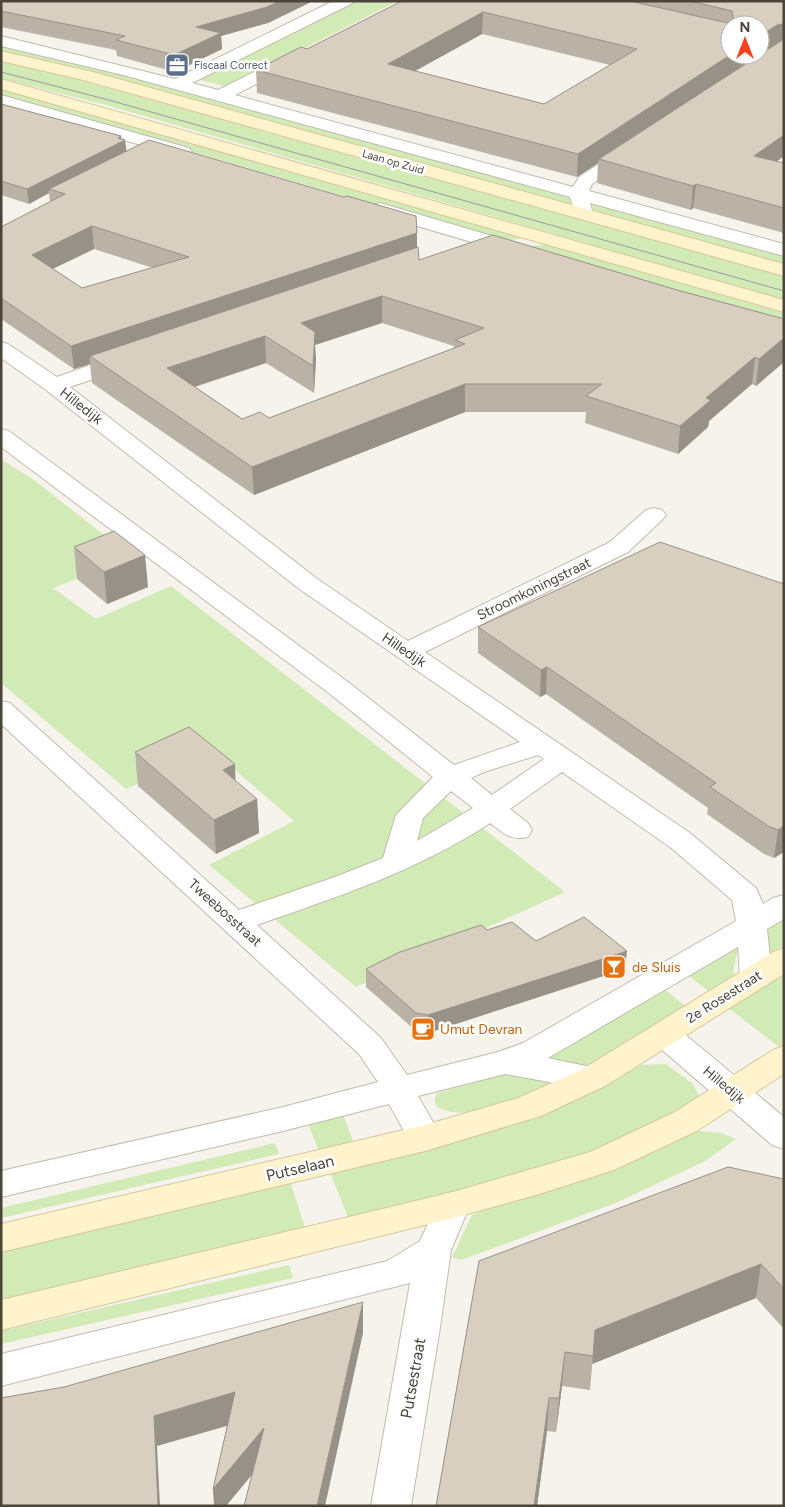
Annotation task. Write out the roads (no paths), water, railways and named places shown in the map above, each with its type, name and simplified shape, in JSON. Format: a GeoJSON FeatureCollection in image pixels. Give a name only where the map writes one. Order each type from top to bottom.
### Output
{"type":"FeatureCollection","features":[{"type":"Feature","properties":{"kind":"main road","name":"Laan op Zuid"},"geometry":{"type":"LineString","coordinates":[[1,56],[87,76],[784,270]]}},
{"type":"Feature","properties":{"kind":"main road"},"geometry":{"type":"LineString","coordinates":[[1,84],[784,306]]}},
{"type":"Feature","properties":{"kind":"main road","name":"2e Rosestraat"},"geometry":{"type":"LineString","coordinates":[[664,1034],[784,959]]}},
{"type":"Feature","properties":{"kind":"main road","name":"Putselaan"},"geometry":{"type":"LineString","coordinates":[[1,1238],[425,1138],[528,1107],[593,1078],[664,1034]]}},
{"type":"Feature","properties":{"kind":"main road"},"geometry":{"type":"LineString","coordinates":[[1,1315],[452,1205],[602,1161],[685,1122],[784,1058]]}},
{"type":"Feature","properties":{"kind":"street"},"geometry":{"type":"LineString","coordinates":[[175,85],[346,1]]}},
{"type":"Feature","properties":{"kind":"street","name":"Laan op Zuid"},"geometry":{"type":"LineString","coordinates":[[1,41],[118,69],[784,250]]}},
{"type":"Feature","properties":{"kind":"street"},"geometry":{"type":"LineString","coordinates":[[218,97],[306,52]]}},
{"type":"Feature","properties":{"kind":"street"},"geometry":{"type":"LineString","coordinates":[[1,100],[588,270]]}},
{"type":"Feature","properties":{"kind":"street"},"geometry":{"type":"LineString","coordinates":[[584,215],[578,194],[586,181],[642,144]]}},
{"type":"Feature","properties":{"kind":"street"},"geometry":{"type":"LineString","coordinates":[[136,159],[162,146]]}},
{"type":"Feature","properties":{"kind":"street"},"geometry":{"type":"LineString","coordinates":[[458,251],[483,239]]}},
{"type":"Feature","properties":{"kind":"street"},"geometry":{"type":"LineString","coordinates":[[504,246],[551,239]]}},
{"type":"Feature","properties":{"kind":"street","name":"Hilledijk"},"geometry":{"type":"LineString","coordinates":[[1,348],[54,385],[306,583],[680,840],[745,895],[750,908],[756,977]]}},
{"type":"Feature","properties":{"kind":"street"},"geometry":{"type":"LineString","coordinates":[[54,385],[142,354]]}},
{"type":"Feature","properties":{"kind":"street"},"geometry":{"type":"LineString","coordinates":[[1,436],[340,688],[518,830]]}},
{"type":"Feature","properties":{"kind":"street","name":"Stroomkoningstraat"},"geometry":{"type":"LineString","coordinates":[[406,652],[619,547],[654,515]]}},
{"type":"Feature","properties":{"kind":"street","name":"Tweebosstraat"},"geometry":{"type":"LineString","coordinates":[[1,709],[370,1046],[400,1090],[425,1138]]}},
{"type":"Feature","properties":{"kind":"street"},"geometry":{"type":"LineString","coordinates":[[396,862],[410,815],[436,788],[451,777],[474,766],[553,752]]}},
{"type":"Feature","properties":{"kind":"street"},"geometry":{"type":"LineString","coordinates":[[235,922],[409,857],[492,809],[553,752]]}},
{"type":"Feature","properties":{"kind":"street"},"geometry":{"type":"LineString","coordinates":[[1,1184],[400,1090],[505,1062],[534,1051],[784,906]]}},
{"type":"Feature","properties":{"kind":"street","name":"Hilledijk"},"geometry":{"type":"LineString","coordinates":[[664,1034],[784,1136]]}},
{"type":"Feature","properties":{"kind":"street"},"geometry":{"type":"LineString","coordinates":[[505,1062],[593,1078]]}},
{"type":"Feature","properties":{"kind":"street"},"geometry":{"type":"LineString","coordinates":[[1,1370],[397,1273],[433,1250],[452,1205]]}},
{"type":"Feature","properties":{"kind":"street","name":"Putsestraat"},"geometry":{"type":"LineString","coordinates":[[391,1506],[421,1334],[433,1250]]}},
{"type":"Feature","properties":{"kind":"tram line"},"geometry":{"type":"LineString","coordinates":[[1,72],[105,99],[784,291]]}},
{"type":"Feature","properties":{"kind":"place","name":"Fiscaal Correct"},"geometry":{"type":"Point","coordinates":[177,65]}},
{"type":"Feature","properties":{"kind":"place","name":"de Sluis"},"geometry":{"type":"Point","coordinates":[614,967]}},
{"type":"Feature","properties":{"kind":"place","name":"Umut Devran"},"geometry":{"type":"Point","coordinates":[423,1029]}}]}
